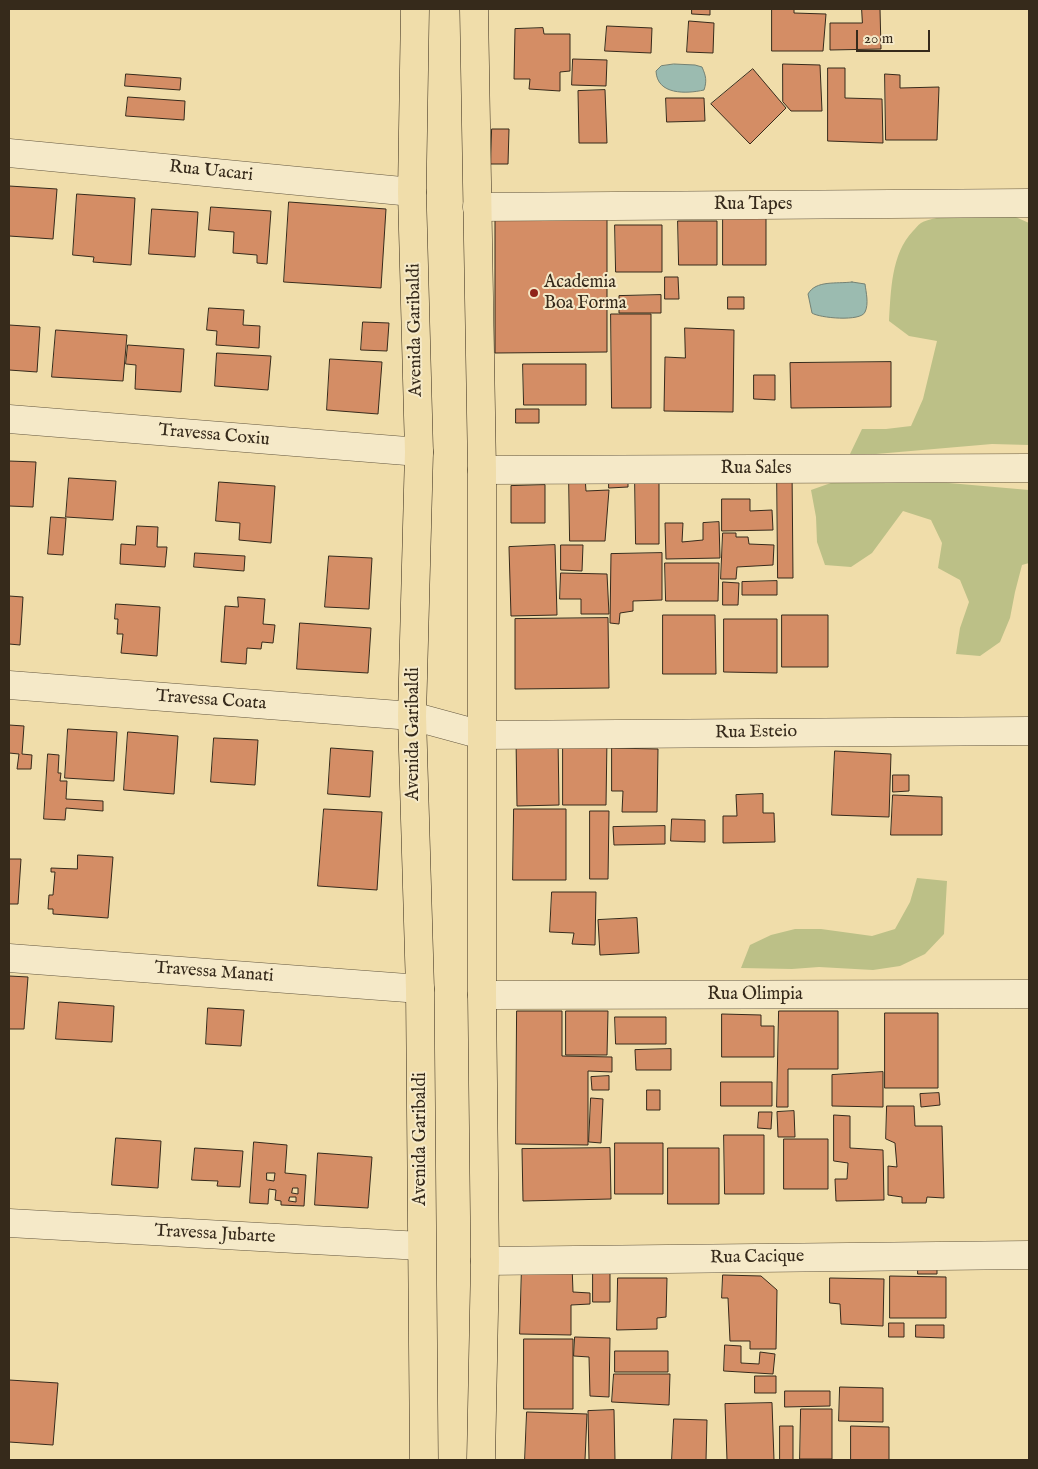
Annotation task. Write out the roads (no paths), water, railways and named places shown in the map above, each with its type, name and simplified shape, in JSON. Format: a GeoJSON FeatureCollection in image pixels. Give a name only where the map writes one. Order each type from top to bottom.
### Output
{"type":"FeatureCollection","features":[{"type":"Feature","properties":{"kind":"main road","name":"Avenida Garibaldi"},"geometry":{"type":"LineString","coordinates":[[415,9],[412,192],[419,452],[412,716],[420,989],[424,1460]]}},
{"type":"Feature","properties":{"kind":"main road"},"geometry":{"type":"LineString","coordinates":[[474,9],[482,470],[482,995],[485,1261],[481,1460]]}},
{"type":"Feature","properties":{"kind":"street","name":"Rua Uacari"},"geometry":{"type":"LineString","coordinates":[[9,153],[412,192]]}},
{"type":"Feature","properties":{"kind":"street","name":"Rua Tapes"},"geometry":{"type":"LineString","coordinates":[[477,207],[1029,203]]}},
{"type":"Feature","properties":{"kind":"street","name":"Travessa Coxiu"},"geometry":{"type":"LineString","coordinates":[[9,419],[419,452]]}},
{"type":"Feature","properties":{"kind":"street","name":"Rua Sales"},"geometry":{"type":"LineString","coordinates":[[482,470],[1029,468]]}},
{"type":"Feature","properties":{"kind":"street","name":"Travessa Coata"},"geometry":{"type":"LineString","coordinates":[[9,685],[412,716],[482,736]]}},
{"type":"Feature","properties":{"kind":"street","name":"Rua Esteio"},"geometry":{"type":"LineString","coordinates":[[482,736],[1029,731]]}},
{"type":"Feature","properties":{"kind":"street","name":"Travessa Manati"},"geometry":{"type":"LineString","coordinates":[[9,958],[420,989]]}},
{"type":"Feature","properties":{"kind":"street","name":"Rua Olimpia"},"geometry":{"type":"LineString","coordinates":[[482,995],[1029,994]]}},
{"type":"Feature","properties":{"kind":"street","name":"Travessa Jubarte"},"geometry":{"type":"LineString","coordinates":[[9,1223],[422,1246]]}},
{"type":"Feature","properties":{"kind":"street","name":"Rua Cacique"},"geometry":{"type":"LineString","coordinates":[[485,1261],[1029,1255]]}},
{"type":"Feature","properties":{"kind":"water"},"geometry":{"type":"Polygon","coordinates":[[[674,64],[702,67],[706,78],[704,90],[681,92],[667,89],[661,85],[656,71],[661,66],[674,64]]]}},
{"type":"Feature","properties":{"kind":"water"},"geometry":{"type":"Polygon","coordinates":[[[852,282],[865,284],[867,305],[862,315],[840,318],[812,313],[808,294],[816,286],[852,282]]]}},
{"type":"Feature","properties":{"kind":"place","name":"Academia Boa Forma"},"geometry":{"type":"Point","coordinates":[534,293]}}]}
